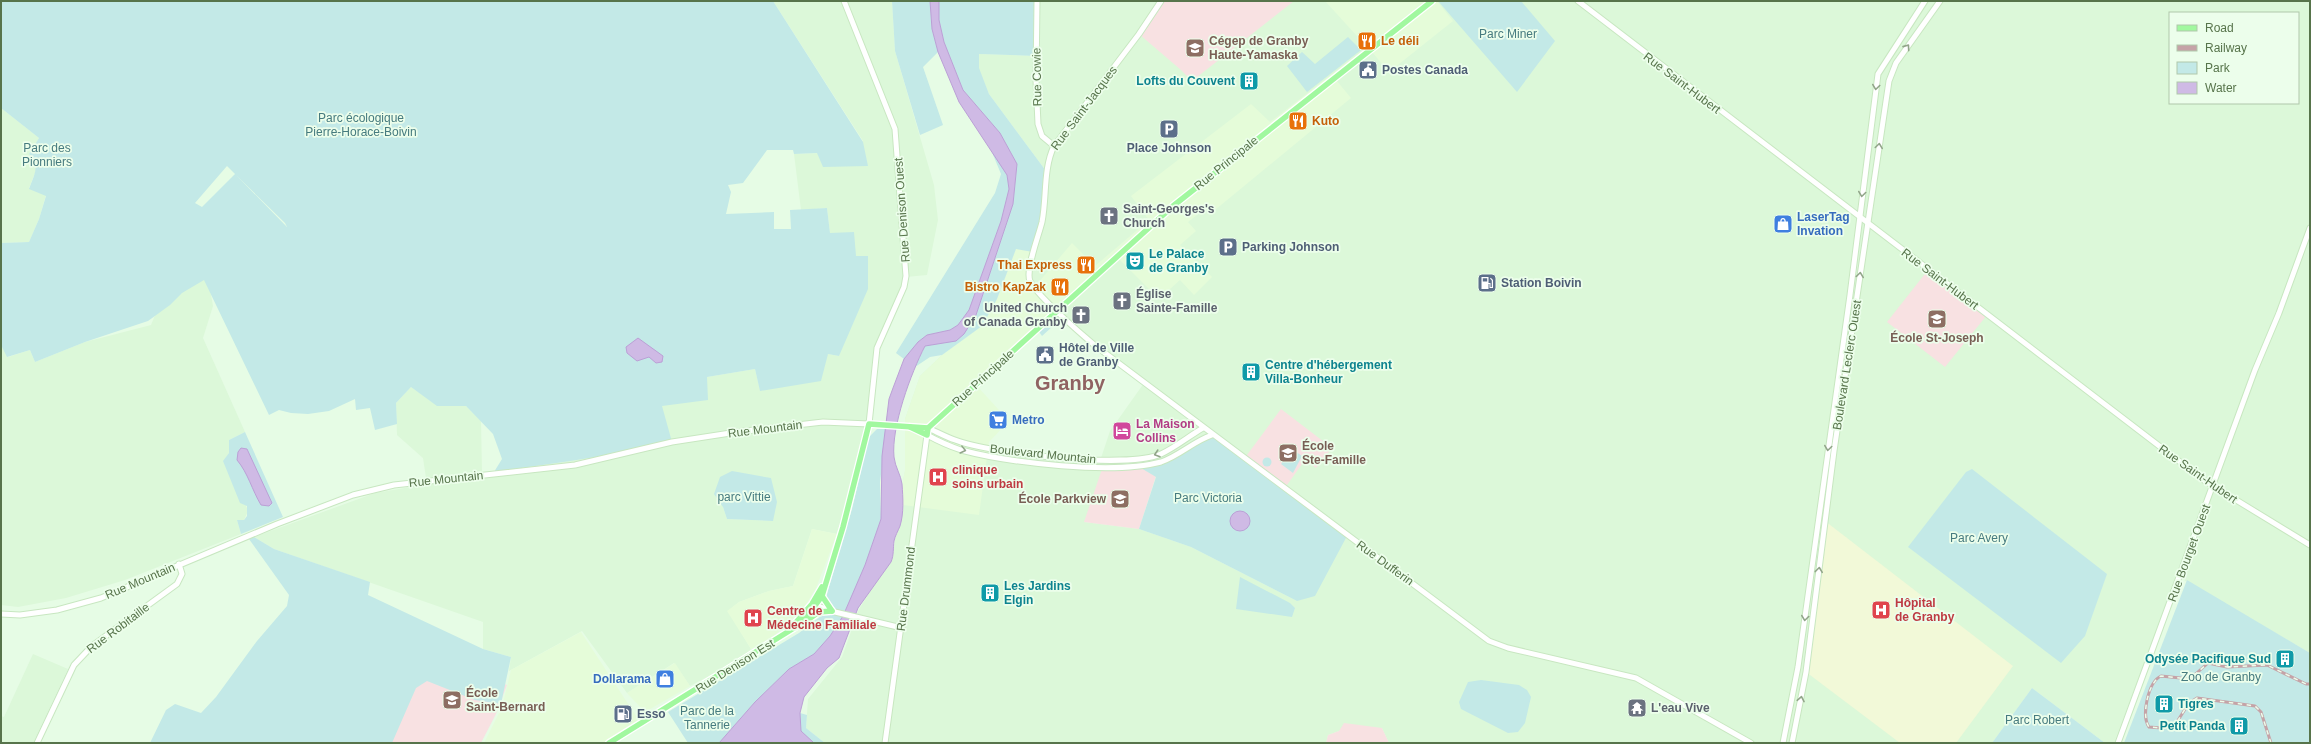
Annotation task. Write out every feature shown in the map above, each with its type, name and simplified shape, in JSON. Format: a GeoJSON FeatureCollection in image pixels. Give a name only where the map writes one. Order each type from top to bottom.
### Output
{"type":"FeatureCollection","features":[{"type":"Feature","properties":{"kind":"main road","name":"Rue Principale"},"geometry":{"type":"LineString","coordinates":[[928,428],[1155,221],[1222,165],[1432,1]]}},
{"type":"Feature","properties":{"kind":"main road","name":"Rue Mountain"},"geometry":{"type":"LineString","coordinates":[[869,424],[928,428]]}},
{"type":"Feature","properties":{"kind":"main road","name":"Rue Denison Est"},"geometry":{"type":"LineString","coordinates":[[609,743],[802,623],[822,596],[843,527],[869,424]]}},
{"type":"Feature","properties":{"kind":"main road","name":"Rue Mountain"},"geometry":{"type":"LineString","coordinates":[[910,427],[927,435]]}},
{"type":"Feature","properties":{"kind":"main road"},"geometry":{"type":"LineString","coordinates":[[927,435],[928,428]]}},
{"type":"Feature","properties":{"kind":"main road"},"geometry":{"type":"LineString","coordinates":[[783,636],[814,606],[828,574]]}},
{"type":"Feature","properties":{"kind":"main road"},"geometry":{"type":"LineString","coordinates":[[822,596],[833,612]]}},
{"type":"Feature","properties":{"kind":"main road"},"geometry":{"type":"LineString","coordinates":[[802,623],[819,612],[833,612]]}},
{"type":"Feature","properties":{"kind":"street","name":"Rue Denison Ouest"},"geometry":{"type":"LineString","coordinates":[[844,1],[895,129],[906,276],[904,287],[877,348],[869,424]]}},
{"type":"Feature","properties":{"kind":"street","name":"Rue Cowie"},"geometry":{"type":"LineString","coordinates":[[1037,1],[1036,80],[1038,124],[1042,136],[1054,146]]}},
{"type":"Feature","properties":{"kind":"street","name":"Rue Saint-Jacques"},"geometry":{"type":"LineString","coordinates":[[1057,310],[1032,283],[1028,274],[1042,220],[1047,164],[1054,146],[1143,29],[1161,1]]}},
{"type":"Feature","properties":{"kind":"street","name":"Rue Saint-Hubert"},"geometry":{"type":"LineString","coordinates":[[1578,1],[1583,7],[2213,487],[2310,546]]}},
{"type":"Feature","properties":{"kind":"street","name":"Boulevard Leclerc Ouest"},"geometry":{"type":"LineString","coordinates":[[1783,743],[1798,667],[1850,294],[1858,217],[1878,74],[1925,1]]}},
{"type":"Feature","properties":{"kind":"street","name":"Boulevard Leclerc Ouest"},"geometry":{"type":"LineString","coordinates":[[1792,743],[1806,672],[1834,451],[1889,81],[1896,63],[1940,1]]}},
{"type":"Feature","properties":{"kind":"street","name":"Rue Bourget Ouest"},"geometry":{"type":"LineString","coordinates":[[2118,743],[2310,228]]}},
{"type":"Feature","properties":{"kind":"street","name":"Rue Dufferin"},"geometry":{"type":"LineString","coordinates":[[1057,310],[1093,344],[1489,641],[1508,648],[1636,678],[1751,743]]}},
{"type":"Feature","properties":{"kind":"street","name":"Rue Mountain"},"geometry":{"type":"LineString","coordinates":[[1,614],[20,615],[80,605],[101,598],[179,564],[353,495],[394,485],[574,465],[672,442],[737,432],[823,422],[869,424]]}},
{"type":"Feature","properties":{"kind":"street","name":"Boulevard Mountain"},"geometry":{"type":"LineString","coordinates":[[928,428],[956,440],[989,448],[1100,460],[1141,458],[1160,454],[1203,428]]}},
{"type":"Feature","properties":{"kind":"street","name":"Boulevard Mountain"},"geometry":{"type":"LineString","coordinates":[[927,435],[961,450],[988,456],[1026,462],[1103,467],[1138,466],[1163,461],[1201,438],[1212,434]]}},
{"type":"Feature","properties":{"kind":"street","name":"Rue Drummond"},"geometry":{"type":"LineString","coordinates":[[886,743],[927,435]]}},
{"type":"Feature","properties":{"kind":"street","name":"Rue Robitaille"},"geometry":{"type":"LineString","coordinates":[[37,743],[60,690],[74,665],[92,646],[177,584],[182,574],[179,564]]}},
{"type":"Feature","properties":{"kind":"street"},"geometry":{"type":"LineString","coordinates":[[814,606],[833,612],[902,628]]}},
{"type":"Feature","properties":{"kind":"shaded area"},"geometry":{"type":"Polygon","coordinates":[[[773,1],[892,1],[895,51],[934,185],[938,220],[927,275],[906,277],[880,333],[874,353],[868,423],[837,534],[812,529],[793,586],[769,591],[739,602],[728,611],[751,649],[742,659],[690,686],[674,663],[627,693],[582,631],[509,671],[511,657],[483,649],[483,622],[274,549],[254,537],[375,493],[593,456],[621,454],[660,407],[707,377],[755,369],[760,390],[828,354],[839,356],[868,256],[856,256],[830,233],[827,208],[801,210],[794,154],[821,153],[863,141],[773,1]],[[723,507],[727,519],[773,521],[723,507]]]}},
{"type":"Feature","properties":{"kind":"shaded area"},"geometry":{"type":"Polygon","coordinates":[[[1037,1],[2310,1],[2310,653],[2177,576],[2114,743],[2105,743],[2032,688],[1992,743],[1956,743],[1824,524],[1804,666],[1906,743],[1799,743],[1794,740],[1793,743],[1389,743],[1382,728],[1339,731],[1328,735],[1326,743],[825,743],[806,728],[808,699],[842,657],[859,609],[893,556],[895,539],[900,526],[903,505],[901,490],[905,471],[905,419],[920,376],[942,355],[982,326],[997,299],[1016,249],[1033,251],[1046,171],[989,94],[978,68],[979,54],[1036,56],[1037,1]],[[1057,311],[960,398],[986,450],[1027,458],[1099,464],[1110,431],[1144,383],[1094,346],[1057,311]],[[1164,462],[1084,522],[1139,529],[1191,547],[1297,601],[1164,462]]]}},
{"type":"Feature","properties":{"kind":"shaded area","name":"Cégep de Granby Haute-Yamaska"},"geometry":{"type":"Polygon","coordinates":[[[1161,1],[1294,1],[1192,81],[1139,34],[1161,1]]]}},
{"type":"Feature","properties":{"kind":"shaded area"},"geometry":{"type":"Polygon","coordinates":[[[1325,1],[1437,1],[1453,21],[1389,72],[1372,52],[1337,81],[1351,98],[1215,210],[1210,205],[1188,222],[1196,231],[1180,245],[1212,277],[1194,295],[1180,280],[1159,299],[1118,258],[977,386],[1009,421],[989,442],[979,515],[903,505],[901,490],[905,471],[905,419],[920,376],[942,355],[982,326],[997,299],[1016,249],[1033,252],[1026,272],[1028,282],[1032,290],[1072,243],[1095,266],[1149,220],[1131,196],[1251,104],[1270,122],[1367,47],[1325,1]]]}},
{"type":"Feature","properties":{"kind":"shaded area"},"geometry":{"type":"Polygon","coordinates":[[[1,108],[39,138],[29,154],[36,160],[37,168],[29,188],[46,195],[39,219],[29,242],[1,243],[1,108]]]}},
{"type":"Feature","properties":{"kind":"shaded area","name":"École St-Joseph"},"geometry":{"type":"Polygon","coordinates":[[[1928,270],[1987,315],[1945,367],[1887,322],[1928,270]]]}},
{"type":"Feature","properties":{"kind":"shaded area"},"geometry":{"type":"Polygon","coordinates":[[[207,271],[213,306],[203,338],[245,432],[229,440],[230,447],[228,457],[248,511],[244,520],[237,520],[241,534],[125,580],[66,598],[18,607],[1,605],[1,345],[8,357],[30,350],[35,362],[85,342],[151,325],[160,303],[207,271]]]}},
{"type":"Feature","properties":{"kind":"shaded area"},"geometry":{"type":"Polygon","coordinates":[[[411,387],[437,405],[466,406],[481,421],[482,472],[426,478],[423,458],[397,435],[396,403],[411,387]]]}},
{"type":"Feature","properties":{"kind":"shaded area","name":"École Ste-Famille"},"geometry":{"type":"Polygon","coordinates":[[[1281,409],[1332,448],[1316,468],[1305,460],[1284,489],[1244,459],[1281,409]]]}},
{"type":"Feature","properties":{"kind":"shaded area","name":"École Parkview"},"geometry":{"type":"Polygon","coordinates":[[[1141,468],[1156,476],[1139,529],[1084,522],[1102,469],[1141,468]]]}},
{"type":"Feature","properties":{"kind":"shaded area"},"geometry":{"type":"Polygon","coordinates":[[[1825,521],[2013,666],[1956,743],[1900,743],[1806,672],[1825,521]]]}},
{"type":"Feature","properties":{"kind":"shaded area"},"geometry":{"type":"Polygon","coordinates":[[[812,529],[837,534],[816,588],[805,606],[775,635],[751,649],[727,611],[739,602],[769,591],[793,586],[812,529]]]}},
{"type":"Feature","properties":{"kind":"shaded area"},"geometry":{"type":"Polygon","coordinates":[[[581,632],[640,722],[606,743],[484,743],[502,707],[511,670],[581,632]]]}},
{"type":"Feature","properties":{"kind":"shaded area"},"geometry":{"type":"Polygon","coordinates":[[[33,654],[68,669],[33,743],[1,743],[1,716],[4,717],[33,654]]]}},
{"type":"Feature","properties":{"kind":"shaded area","name":"École Saint-Bernard"},"geometry":{"type":"Polygon","coordinates":[[[423,654],[507,685],[496,714],[481,743],[384,743],[423,654]]]}},
{"type":"Feature","properties":{"kind":"shaded area"},"geometry":{"type":"Polygon","coordinates":[[[675,663],[690,686],[645,712],[627,693],[675,663]]]}},
{"type":"Feature","properties":{"kind":"shaded area"},"geometry":{"type":"Polygon","coordinates":[[[1344,723],[1382,728],[1389,743],[1326,743],[1328,735],[1339,731],[1344,723]]]}},
{"type":"Feature","properties":{"kind":"green space"},"geometry":{"type":"Polygon","coordinates":[[[1,1],[773,1],[863,142],[868,166],[823,167],[817,153],[794,154],[793,150],[767,150],[743,183],[728,185],[731,192],[726,214],[774,212],[774,229],[791,229],[790,210],[827,208],[830,233],[854,232],[856,256],[868,256],[868,289],[839,356],[828,354],[821,381],[760,391],[755,369],[707,377],[708,400],[662,406],[672,442],[606,455],[494,472],[502,459],[493,434],[466,406],[437,406],[411,387],[396,403],[397,424],[375,430],[370,408],[356,410],[355,399],[329,411],[308,414],[291,413],[279,410],[269,415],[204,280],[182,293],[170,305],[148,321],[85,342],[35,362],[30,350],[7,357],[1,345],[1,243],[29,242],[39,219],[46,196],[29,189],[36,166],[33,158],[29,154],[39,138],[1,108],[1,1]],[[227,166],[195,203],[202,207],[235,174],[227,166]],[[236,175],[287,227],[285,223],[236,175]]]}},
{"type":"Feature","properties":{"kind":"green space"},"geometry":{"type":"Polygon","coordinates":[[[892,1],[930,1],[932,29],[938,52],[923,67],[943,125],[920,135],[895,51],[892,1]]]}},
{"type":"Feature","properties":{"kind":"green space"},"geometry":{"type":"Polygon","coordinates":[[[939,1],[1037,1],[1036,56],[979,54],[979,68],[989,94],[1046,171],[1046,195],[1033,252],[1016,249],[997,299],[982,326],[942,355],[930,357],[915,367],[925,346],[937,343],[976,315],[1013,204],[1017,164],[1000,133],[963,90],[944,42],[939,20],[939,1]]]}},
{"type":"Feature","properties":{"kind":"green space","name":"Parc Miner"},"geometry":{"type":"Polygon","coordinates":[[[1438,1],[1521,1],[1555,41],[1517,92],[1438,1]]]}},
{"type":"Feature","properties":{"kind":"green space"},"geometry":{"type":"Polygon","coordinates":[[[1348,37],[1361,50],[1307,92],[1287,66],[1302,52],[1315,64],[1348,37]]]}},
{"type":"Feature","properties":{"kind":"green space"},"geometry":{"type":"Polygon","coordinates":[[[989,145],[1007,175],[1009,189],[1001,221],[969,310],[958,325],[950,330],[927,335],[918,342],[904,359],[896,353],[995,193],[1001,174],[989,145]]]}},
{"type":"Feature","properties":{"kind":"green space"},"geometry":{"type":"Polygon","coordinates":[[[1057,311],[1063,317],[1042,336],[1037,329],[1057,311]]]}},
{"type":"Feature","properties":{"kind":"green space","name":"Parc de la Tannerie"},"geometry":{"type":"Polygon","coordinates":[[[877,429],[887,429],[880,482],[881,519],[865,565],[843,616],[830,636],[814,654],[789,669],[755,702],[719,743],[688,743],[668,712],[799,633],[821,616],[832,615],[833,610],[826,599],[828,590],[852,509],[869,437],[877,429]]]}},
{"type":"Feature","properties":{"kind":"green space"},"geometry":{"type":"Polygon","coordinates":[[[245,432],[283,517],[241,534],[237,520],[244,520],[247,516],[247,506],[240,503],[223,461],[229,453],[229,440],[245,432]]]}},
{"type":"Feature","properties":{"kind":"green space","name":"Parc Victoria"},"geometry":{"type":"Polygon","coordinates":[[[1211,435],[1347,536],[1315,596],[1297,601],[1191,547],[1139,529],[1156,477],[1141,468],[1164,462],[1211,435]]]}},
{"type":"Feature","properties":{"kind":"green space"},"geometry":{"type":"Polygon","coordinates":[[[1292,449],[1302,456],[1293,473],[1281,464],[1292,449]]]}},
{"type":"Feature","properties":{"kind":"green space"},"geometry":{"type":"Polygon","coordinates":[[[1265,458],[1269,458],[1271,462],[1269,466],[1265,466],[1263,464],[1263,460],[1265,458]]]}},
{"type":"Feature","properties":{"kind":"green space","name":"Parc Avery"},"geometry":{"type":"Polygon","coordinates":[[[1972,469],[2107,574],[2085,636],[2061,663],[1908,547],[1966,472],[1972,469]]]}},
{"type":"Feature","properties":{"kind":"green space","name":"parc Vittie"},"geometry":{"type":"Polygon","coordinates":[[[732,471],[771,478],[777,502],[773,521],[727,519],[723,507],[714,494],[720,477],[732,471]]]}},
{"type":"Feature","properties":{"kind":"green space"},"geometry":{"type":"Polygon","coordinates":[[[254,537],[274,549],[370,582],[368,595],[483,649],[511,657],[501,704],[475,700],[427,681],[416,688],[392,743],[150,743],[166,710],[175,704],[201,713],[216,697],[257,641],[287,606],[289,595],[249,539],[254,537]]]}},
{"type":"Feature","properties":{"kind":"green space"},"geometry":{"type":"Polygon","coordinates":[[[1240,577],[1290,603],[1295,608],[1292,617],[1236,609],[1240,577]]]}},
{"type":"Feature","properties":{"kind":"green space","name":"Zoo de Granby"},"geometry":{"type":"Polygon","coordinates":[[[2187,580],[2310,653],[2310,743],[2124,743],[2187,580]]]}},
{"type":"Feature","properties":{"kind":"green space"},"geometry":{"type":"Polygon","coordinates":[[[1481,680],[1519,685],[1527,690],[1531,697],[1525,723],[1518,732],[1508,733],[1461,709],[1459,702],[1468,682],[1481,680]]]}},
{"type":"Feature","properties":{"kind":"green space","name":"Parc Robert"},"geometry":{"type":"Polygon","coordinates":[[[2032,688],[2105,743],[1992,743],[2032,688]]]}},
{"type":"Feature","properties":{"kind":"green space"},"geometry":{"type":"Polygon","coordinates":[[[800,713],[807,715],[806,728],[825,743],[814,743],[801,731],[800,713]]]}},
{"type":"Feature","properties":{"kind":"water"},"geometry":{"type":"Polygon","coordinates":[[[930,1],[939,1],[939,20],[944,42],[963,90],[1000,133],[1017,164],[1013,204],[976,315],[964,334],[956,341],[925,346],[908,385],[899,416],[894,445],[894,457],[902,484],[903,505],[900,526],[894,541],[892,559],[858,608],[839,658],[827,668],[804,697],[800,713],[801,731],[814,743],[719,743],[755,702],[789,669],[814,654],[830,636],[843,616],[865,565],[881,519],[882,456],[889,399],[904,359],[918,342],[927,335],[950,330],[958,325],[969,310],[1001,221],[1009,189],[1007,175],[959,102],[938,52],[932,29],[930,1]]]}},
{"type":"Feature","properties":{"kind":"water"},"geometry":{"type":"Polygon","coordinates":[[[638,338],[663,356],[662,362],[656,363],[649,357],[637,361],[627,353],[626,347],[638,338]]]}},
{"type":"Feature","properties":{"kind":"water"},"geometry":{"type":"Polygon","coordinates":[[[241,448],[247,449],[272,503],[269,506],[261,505],[244,470],[237,460],[238,452],[241,448]]]}},
{"type":"Feature","properties":{"kind":"water"},"geometry":{"type":"Polygon","coordinates":[[[1240,511],[1247,514],[1250,521],[1247,528],[1240,531],[1233,528],[1230,521],[1233,514],[1240,511]]]}},
{"type":"Feature","properties":{"kind":"railway"},"geometry":{"type":"LineString","coordinates":[[2271,743],[2261,712],[2255,706],[2197,698],[2189,703],[2175,725],[2161,728],[2149,727],[2146,715],[2149,692],[2156,679],[2161,676],[2190,679],[2208,663],[2227,667],[2267,665],[2306,684],[2310,684]]}},
{"type":"Feature","properties":{"kind":"place","name":"Le déli"},"geometry":{"type":"Point","coordinates":[1367,41]}},
{"type":"Feature","properties":{"kind":"place","name":"Cégep de Granby Haute-Yamaska"},"geometry":{"type":"Point","coordinates":[1195,48]}},
{"type":"Feature","properties":{"kind":"place","name":"Postes Canada"},"geometry":{"type":"Point","coordinates":[1368,70]}},
{"type":"Feature","properties":{"kind":"place","name":"Lofts du Couvent"},"geometry":{"type":"Point","coordinates":[1249,81]}},
{"type":"Feature","properties":{"kind":"place","name":"Kuto"},"geometry":{"type":"Point","coordinates":[1298,121]}},
{"type":"Feature","properties":{"kind":"place","name":"Place Johnson"},"geometry":{"type":"Point","coordinates":[1169,129]}},
{"type":"Feature","properties":{"kind":"place","name":"Saint-Georges's Church"},"geometry":{"type":"Point","coordinates":[1109,216]}},
{"type":"Feature","properties":{"kind":"place","name":"LaserTag Invation"},"geometry":{"type":"Point","coordinates":[1783,224]}},
{"type":"Feature","properties":{"kind":"place","name":"Parking Johnson"},"geometry":{"type":"Point","coordinates":[1228,247]}},
{"type":"Feature","properties":{"kind":"place","name":"Le Palace de Granby"},"geometry":{"type":"Point","coordinates":[1135,261]}},
{"type":"Feature","properties":{"kind":"place","name":"Thai Express"},"geometry":{"type":"Point","coordinates":[1086,265]}},
{"type":"Feature","properties":{"kind":"place","name":"Station Boivin"},"geometry":{"type":"Point","coordinates":[1487,283]}},
{"type":"Feature","properties":{"kind":"place","name":"Bistro KapZak"},"geometry":{"type":"Point","coordinates":[1060,287]}},
{"type":"Feature","properties":{"kind":"place","name":"Église Sainte-Famille"},"geometry":{"type":"Point","coordinates":[1122,301]}},
{"type":"Feature","properties":{"kind":"place","name":"United Church of Canada Granby"},"geometry":{"type":"Point","coordinates":[1081,315]}},
{"type":"Feature","properties":{"kind":"place","name":"École St-Joseph"},"geometry":{"type":"Point","coordinates":[1937,319]}},
{"type":"Feature","properties":{"kind":"place","name":"Hôtel de Ville de Granby"},"geometry":{"type":"Point","coordinates":[1045,355]}},
{"type":"Feature","properties":{"kind":"place","name":"Centre d'hébergement Villa-Bonheur"},"geometry":{"type":"Point","coordinates":[1251,372]}},
{"type":"Feature","properties":{"kind":"place","name":"Metro"},"geometry":{"type":"Point","coordinates":[998,420]}},
{"type":"Feature","properties":{"kind":"place","name":"La Maison Collins"},"geometry":{"type":"Point","coordinates":[1122,431]}},
{"type":"Feature","properties":{"kind":"place","name":"École Ste-Famille"},"geometry":{"type":"Point","coordinates":[1288,453]}},
{"type":"Feature","properties":{"kind":"place","name":"clinique soins urbain"},"geometry":{"type":"Point","coordinates":[938,477]}},
{"type":"Feature","properties":{"kind":"place","name":"École Parkview"},"geometry":{"type":"Point","coordinates":[1120,499]}},
{"type":"Feature","properties":{"kind":"place","name":"Les Jardins Elgin"},"geometry":{"type":"Point","coordinates":[990,593]}},
{"type":"Feature","properties":{"kind":"place","name":"Hôpital de Granby"},"geometry":{"type":"Point","coordinates":[1881,610]}},
{"type":"Feature","properties":{"kind":"place","name":"Centre de Médecine Familiale"},"geometry":{"type":"Point","coordinates":[753,618]}},
{"type":"Feature","properties":{"kind":"place","name":"Odysée Pacifique Sud"},"geometry":{"type":"Point","coordinates":[2285,659]}},
{"type":"Feature","properties":{"kind":"place","name":"Dollarama"},"geometry":{"type":"Point","coordinates":[665,679]}},
{"type":"Feature","properties":{"kind":"place","name":"École Saint-Bernard"},"geometry":{"type":"Point","coordinates":[452,700]}},
{"type":"Feature","properties":{"kind":"place","name":"Tigres"},"geometry":{"type":"Point","coordinates":[2164,704]}},
{"type":"Feature","properties":{"kind":"place","name":"L'eau Vive"},"geometry":{"type":"Point","coordinates":[1637,708]}},
{"type":"Feature","properties":{"kind":"place","name":"Esso"},"geometry":{"type":"Point","coordinates":[623,714]}},
{"type":"Feature","properties":{"kind":"place","name":"Petit Panda"},"geometry":{"type":"Point","coordinates":[2239,726]}},
{"type":"Feature","properties":{"kind":"district","name":"Granby"},"geometry":{"type":"Point","coordinates":[1070,383]}},
{"type":"Feature","properties":{"kind":"park label","name":"Parc écologique Pierre-Horace-Boivin"},"geometry":{"type":"Point","coordinates":[361,125]}},
{"type":"Feature","properties":{"kind":"park label","name":"Parc des Pionniers"},"geometry":{"type":"Point","coordinates":[47,155]}}]}
